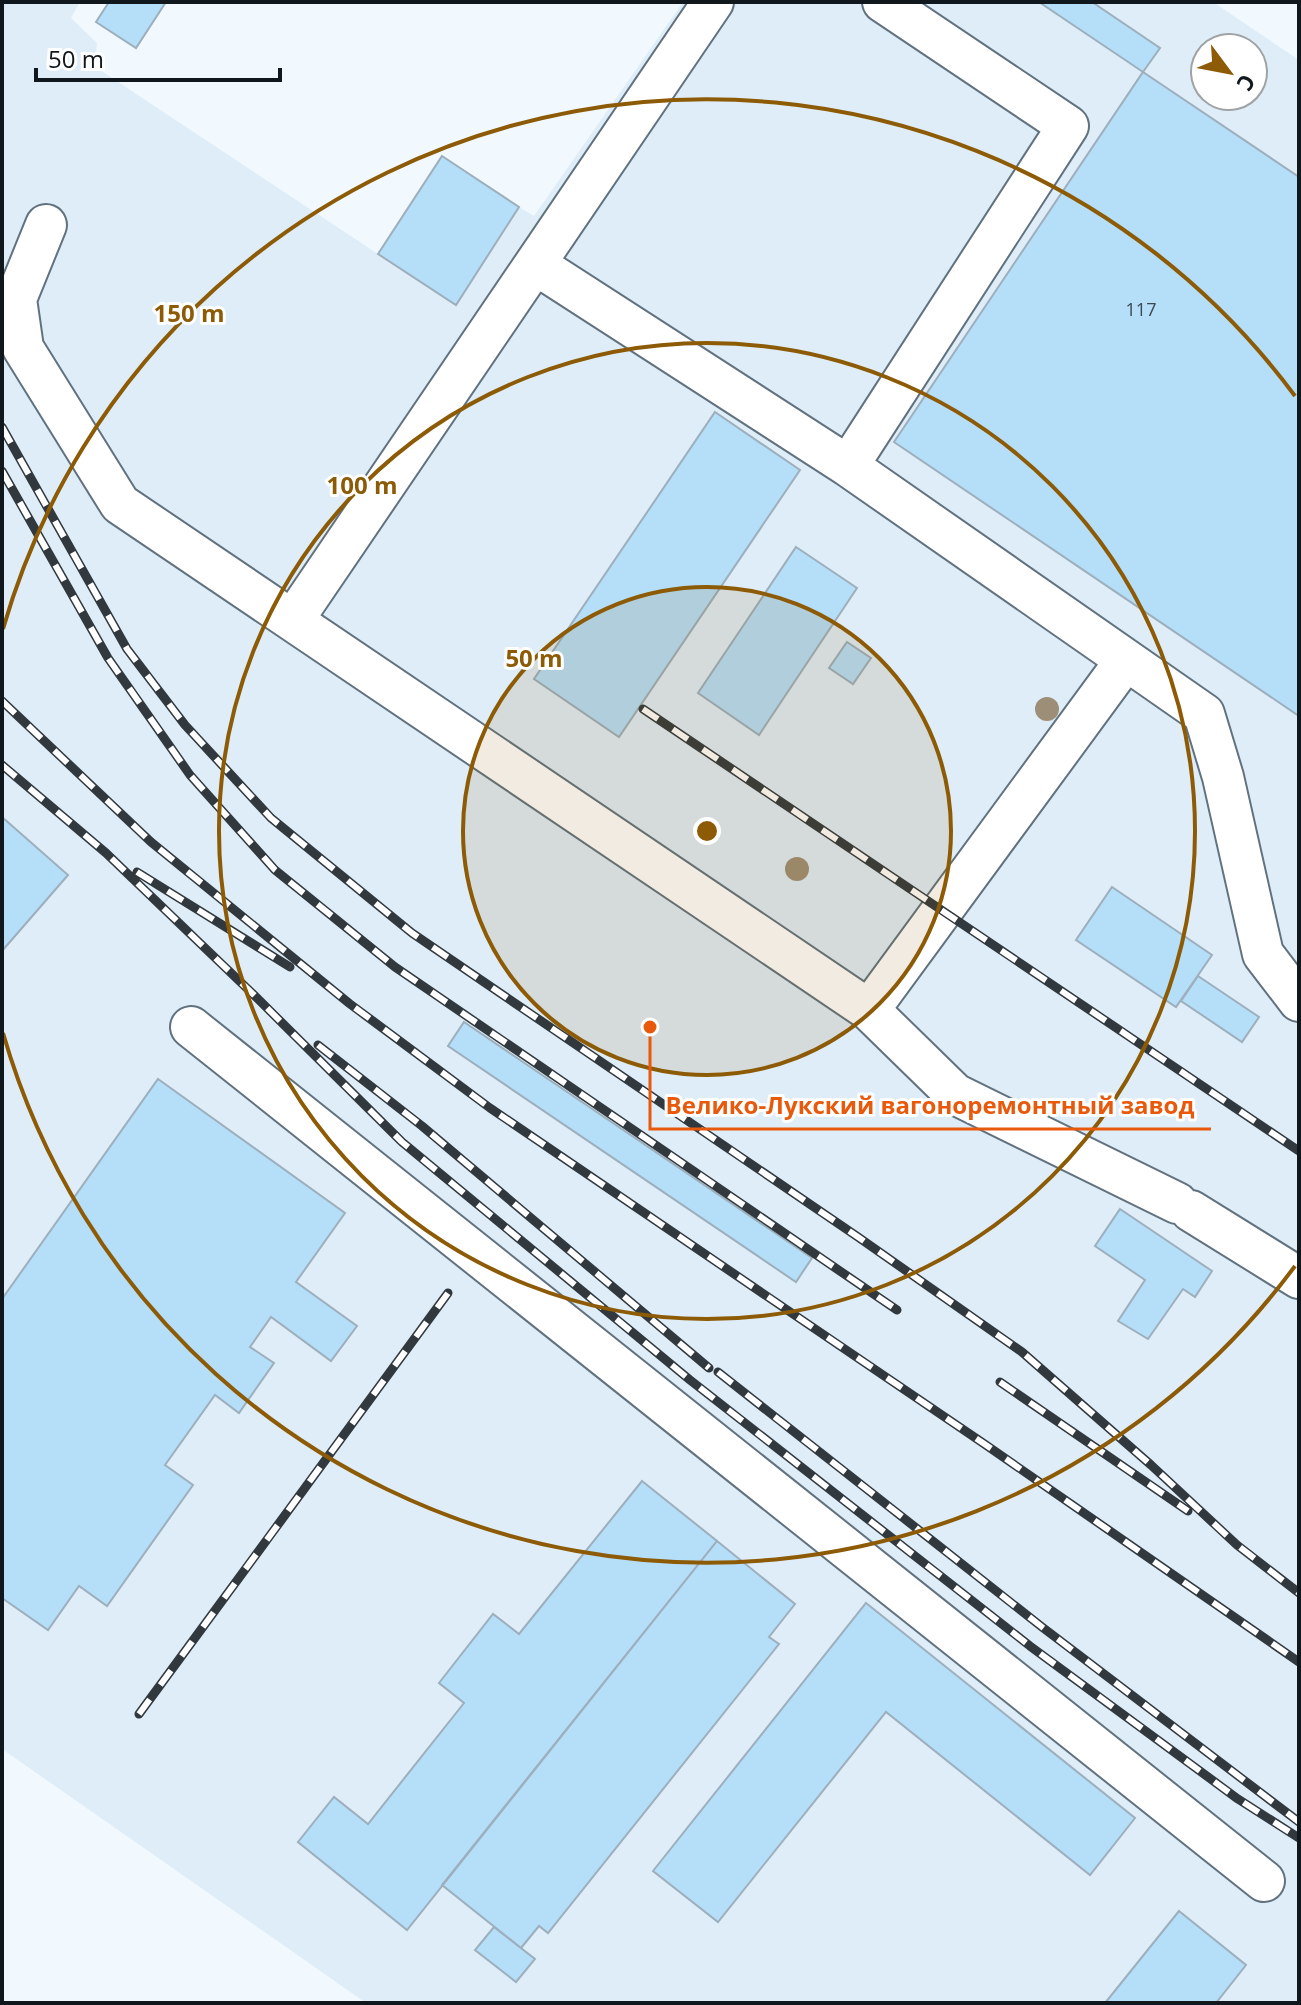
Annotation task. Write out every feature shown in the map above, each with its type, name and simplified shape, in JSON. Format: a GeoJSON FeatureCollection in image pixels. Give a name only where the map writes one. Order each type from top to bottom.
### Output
{"type":"FeatureCollection","features":[{"type":"Feature","properties":{"kind":"lane"},"geometry":{"type":"LineString","coordinates":[[293,620],[713,2]]}},
{"type":"Feature","properties":{"kind":"lane"},"geometry":{"type":"LineString","coordinates":[[848,466],[1068,126],[883,2]]}},
{"type":"Feature","properties":{"kind":"lane"},"geometry":{"type":"LineString","coordinates":[[46,225],[16,299],[23,348],[120,504],[869,1010],[955,1094],[1184,1207],[1299,1278]]}},
{"type":"Feature","properties":{"kind":"lane"},"geometry":{"type":"LineString","coordinates":[[535,264],[848,466],[1204,714],[1223,777],[1263,954],[1299,1001]]}},
{"type":"Feature","properties":{"kind":"lane"},"geometry":{"type":"LineString","coordinates":[[869,1010],[1126,660]]}},
{"type":"Feature","properties":{"kind":"lane"},"geometry":{"type":"LineString","coordinates":[[191,1027],[1264,1881]]}},
{"type":"Feature","properties":{"kind":"shaded area"},"geometry":{"type":"Polygon","coordinates":[[[2,2],[80,2],[71,18],[97,43],[94,66],[455,305],[519,207],[534,216],[683,2],[1213,2],[1257,32],[1189,32],[1189,112],[1269,112],[1269,40],[1299,60],[1299,2003],[366,2003],[2,1749],[2,2]]]}},
{"type":"Feature","properties":{"kind":"building"},"geometry":{"type":"Polygon","coordinates":[[[109,2],[166,2],[136,48],[96,22],[109,2]]]}},
{"type":"Feature","properties":{"kind":"building"},"geometry":{"type":"Polygon","coordinates":[[[1039,2],[1092,2],[1160,48],[1143,72],[1039,2]]]}},
{"type":"Feature","properties":{"kind":"building"},"geometry":{"type":"Polygon","coordinates":[[[1143,72],[1189,103],[1189,112],[1202,112],[1299,177],[1299,716],[894,442],[1143,72]]]}},
{"type":"Feature","properties":{"kind":"building"},"geometry":{"type":"Polygon","coordinates":[[[442,156],[519,207],[456,305],[378,254],[442,156]]]}},
{"type":"Feature","properties":{"kind":"building"},"geometry":{"type":"Polygon","coordinates":[[[715,412],[800,470],[619,737],[534,679],[715,412]]]}},
{"type":"Feature","properties":{"kind":"building"},"geometry":{"type":"Polygon","coordinates":[[[796,547],[857,588],[759,735],[698,693],[796,547]]]}},
{"type":"Feature","properties":{"kind":"building"},"geometry":{"type":"Polygon","coordinates":[[[847,642],[871,658],[853,684],[829,668],[847,642]]]}},
{"type":"Feature","properties":{"kind":"building"},"geometry":{"type":"Polygon","coordinates":[[[2,817],[68,875],[2,951],[2,817]]]}},
{"type":"Feature","properties":{"kind":"building"},"geometry":{"type":"Polygon","coordinates":[[[1112,887],[1212,955],[1176,1007],[1076,940],[1112,887]]]}},
{"type":"Feature","properties":{"kind":"building"},"geometry":{"type":"Polygon","coordinates":[[[1198,976],[1259,1017],[1242,1042],[1181,1001],[1198,976]]]}},
{"type":"Feature","properties":{"kind":"building"},"geometry":{"type":"Polygon","coordinates":[[[464,1022],[812,1258],[796,1282],[448,1046],[464,1022]]]}},
{"type":"Feature","properties":{"kind":"building"},"geometry":{"type":"Polygon","coordinates":[[[158,1079],[345,1213],[296,1282],[357,1326],[331,1361],[271,1317],[250,1347],[274,1363],[239,1413],[215,1395],[165,1465],[193,1485],[107,1606],[79,1586],[48,1630],[2,1598],[2,1299],[158,1079]]]}},
{"type":"Feature","properties":{"kind":"building"},"geometry":{"type":"Polygon","coordinates":[[[1120,1209],[1212,1271],[1195,1297],[1183,1289],[1148,1339],[1118,1321],[1145,1280],[1095,1246],[1120,1209]]]}},
{"type":"Feature","properties":{"kind":"building"},"geometry":{"type":"Polygon","coordinates":[[[642,1481],[717,1541],[407,1930],[298,1842],[334,1797],[368,1824],[464,1703],[439,1683],[493,1614],[519,1634],[642,1481]]]}},
{"type":"Feature","properties":{"kind":"building"},"geometry":{"type":"Polygon","coordinates":[[[717,1541],[795,1604],[769,1637],[779,1644],[548,1933],[539,1926],[521,1948],[442,1885],[717,1541]]]}},
{"type":"Feature","properties":{"kind":"building"},"geometry":{"type":"Polygon","coordinates":[[[866,1603],[1135,1818],[1090,1875],[886,1712],[718,1922],[653,1871],[866,1603]]]}},
{"type":"Feature","properties":{"kind":"building"},"geometry":{"type":"Polygon","coordinates":[[[1179,1911],[1246,1965],[1216,2003],[1105,2003],[1179,1911]]]}},
{"type":"Feature","properties":{"kind":"building"},"geometry":{"type":"Polygon","coordinates":[[[494,1927],[535,1959],[516,1982],[475,1950],[494,1927]]]}},
{"type":"Feature","properties":{"kind":"railway"},"geometry":{"type":"LineString","coordinates":[[2,427],[127,649],[185,725],[271,818],[412,933],[1022,1352],[1237,1545],[1299,1593]]}},
{"type":"Feature","properties":{"kind":"railway"},"geometry":{"type":"LineString","coordinates":[[2,471],[108,658],[190,775],[275,870],[395,967],[897,1310]]}},
{"type":"Feature","properties":{"kind":"railway"},"geometry":{"type":"LineString","coordinates":[[2,701],[151,842],[350,1004],[490,1108],[1299,1662]]}},
{"type":"Feature","properties":{"kind":"railway"},"geometry":{"type":"LineString","coordinates":[[643,709],[1299,1151]]}},
{"type":"Feature","properties":{"kind":"railway"},"geometry":{"type":"LineString","coordinates":[[2,765],[106,853],[402,1142],[690,1380],[1030,1646],[1238,1799],[1299,1838]]}},
{"type":"Feature","properties":{"kind":"railway"},"geometry":{"type":"LineString","coordinates":[[137,872],[290,967]]}},
{"type":"Feature","properties":{"kind":"railway"},"geometry":{"type":"LineString","coordinates":[[318,1045],[422,1126],[709,1368]]}},
{"type":"Feature","properties":{"kind":"railway"},"geometry":{"type":"LineString","coordinates":[[139,1714],[448,1293]]}},
{"type":"Feature","properties":{"kind":"railway"},"geometry":{"type":"LineString","coordinates":[[718,1372],[1042,1627],[1299,1822]]}},
{"type":"Feature","properties":{"kind":"railway"},"geometry":{"type":"LineString","coordinates":[[1000,1382],[1188,1511]]}},
{"type":"Feature","properties":{"kind":"place","name":"Велико-Лукский вагоноремонтный завод"},"geometry":{"type":"Point","coordinates":[650,1027]}}]}
